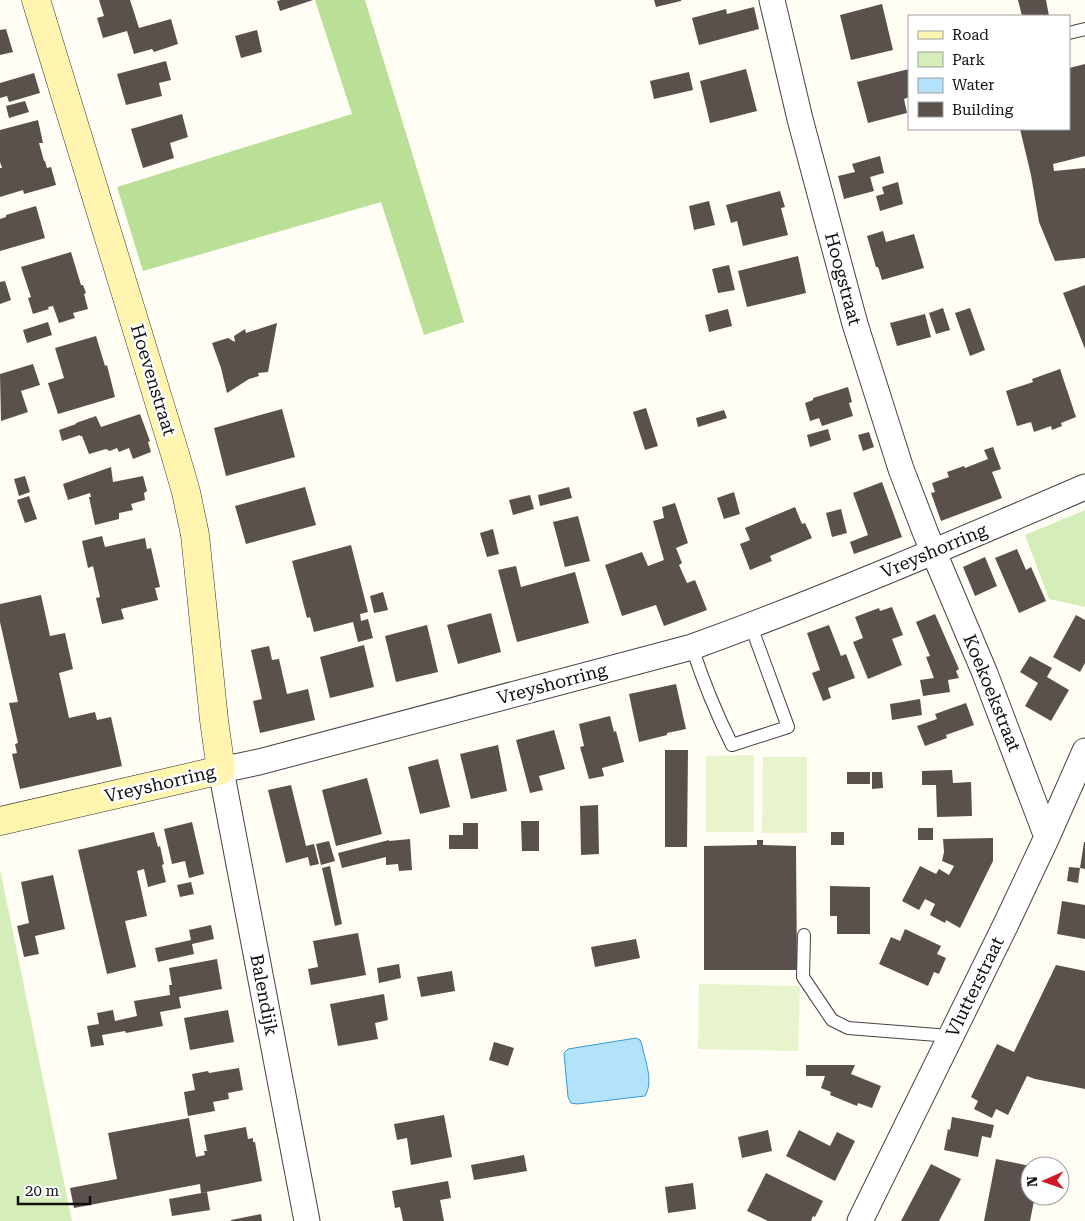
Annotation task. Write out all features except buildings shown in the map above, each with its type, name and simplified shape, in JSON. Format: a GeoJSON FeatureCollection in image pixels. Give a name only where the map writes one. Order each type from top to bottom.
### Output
{"type":"FeatureCollection","features":[{"type":"Feature","properties":{"kind":"main road","name":"Hoevenstraat"},"geometry":{"type":"LineString","coordinates":[[36,0],[186,492],[195,535],[221,770]]}},
{"type":"Feature","properties":{"kind":"main road","name":"Vreyshorring"},"geometry":{"type":"LineString","coordinates":[[0,821],[221,770]]}},
{"type":"Feature","properties":{"kind":"street","name":"Hoogstraat"},"geometry":{"type":"LineString","coordinates":[[772,0],[800,119],[855,324],[901,469],[934,552]]}},
{"type":"Feature","properties":{"kind":"street","name":"Vreyshorring"},"geometry":{"type":"LineString","coordinates":[[221,770],[692,647],[751,626],[934,552],[1085,488]]}},
{"type":"Feature","properties":{"kind":"street","name":"Koekoekstraat"},"geometry":{"type":"LineString","coordinates":[[934,552],[984,671],[1047,837]]}},
{"type":"Feature","properties":{"kind":"street","name":"Vlutterstraat"},"geometry":{"type":"LineString","coordinates":[[860,1221],[1007,922],[1085,751]]}},
{"type":"Feature","properties":{"kind":"street","name":"Balendijk"},"geometry":{"type":"LineString","coordinates":[[221,770],[307,1221]]}},
{"type":"Feature","properties":{"kind":"lane"},"geometry":{"type":"LineString","coordinates":[[1070,33],[1085,29]]}},
{"type":"Feature","properties":{"kind":"lane"},"geometry":{"type":"LineString","coordinates":[[692,647],[703,680],[732,745],[788,727],[751,626]]}},
{"type":"Feature","properties":{"kind":"lane"},"geometry":{"type":"LineString","coordinates":[[804,935],[803,977],[832,1020],[848,1028],[950,1036]]}},
{"type":"Feature","properties":{"kind":"green space"},"geometry":{"type":"Polygon","coordinates":[[[315,0],[365,0],[464,322],[424,335],[381,202],[143,271],[117,187],[352,114],[315,0]]]}},
{"type":"Feature","properties":{"kind":"green space"},"geometry":{"type":"Polygon","coordinates":[[[1085,510],[1085,607],[1049,599],[1025,535],[1085,510]]]}},
{"type":"Feature","properties":{"kind":"green space"},"geometry":{"type":"Polygon","coordinates":[[[754,755],[754,832],[706,832],[706,756],[754,755]]]}},
{"type":"Feature","properties":{"kind":"green space"},"geometry":{"type":"Polygon","coordinates":[[[763,757],[807,757],[807,833],[762,833],[763,757]]]}},
{"type":"Feature","properties":{"kind":"green space"},"geometry":{"type":"Polygon","coordinates":[[[0,869],[72,1221],[0,1221],[0,869]]]}},
{"type":"Feature","properties":{"kind":"green space"},"geometry":{"type":"Polygon","coordinates":[[[699,984],[800,986],[798,1051],[698,1049],[699,984]]]}},
{"type":"Feature","properties":{"kind":"water"},"geometry":{"type":"Polygon","coordinates":[[[636,1038],[640,1040],[642,1045],[649,1077],[648,1090],[645,1096],[577,1104],[571,1103],[568,1097],[564,1053],[568,1049],[636,1038]]]}}]}
